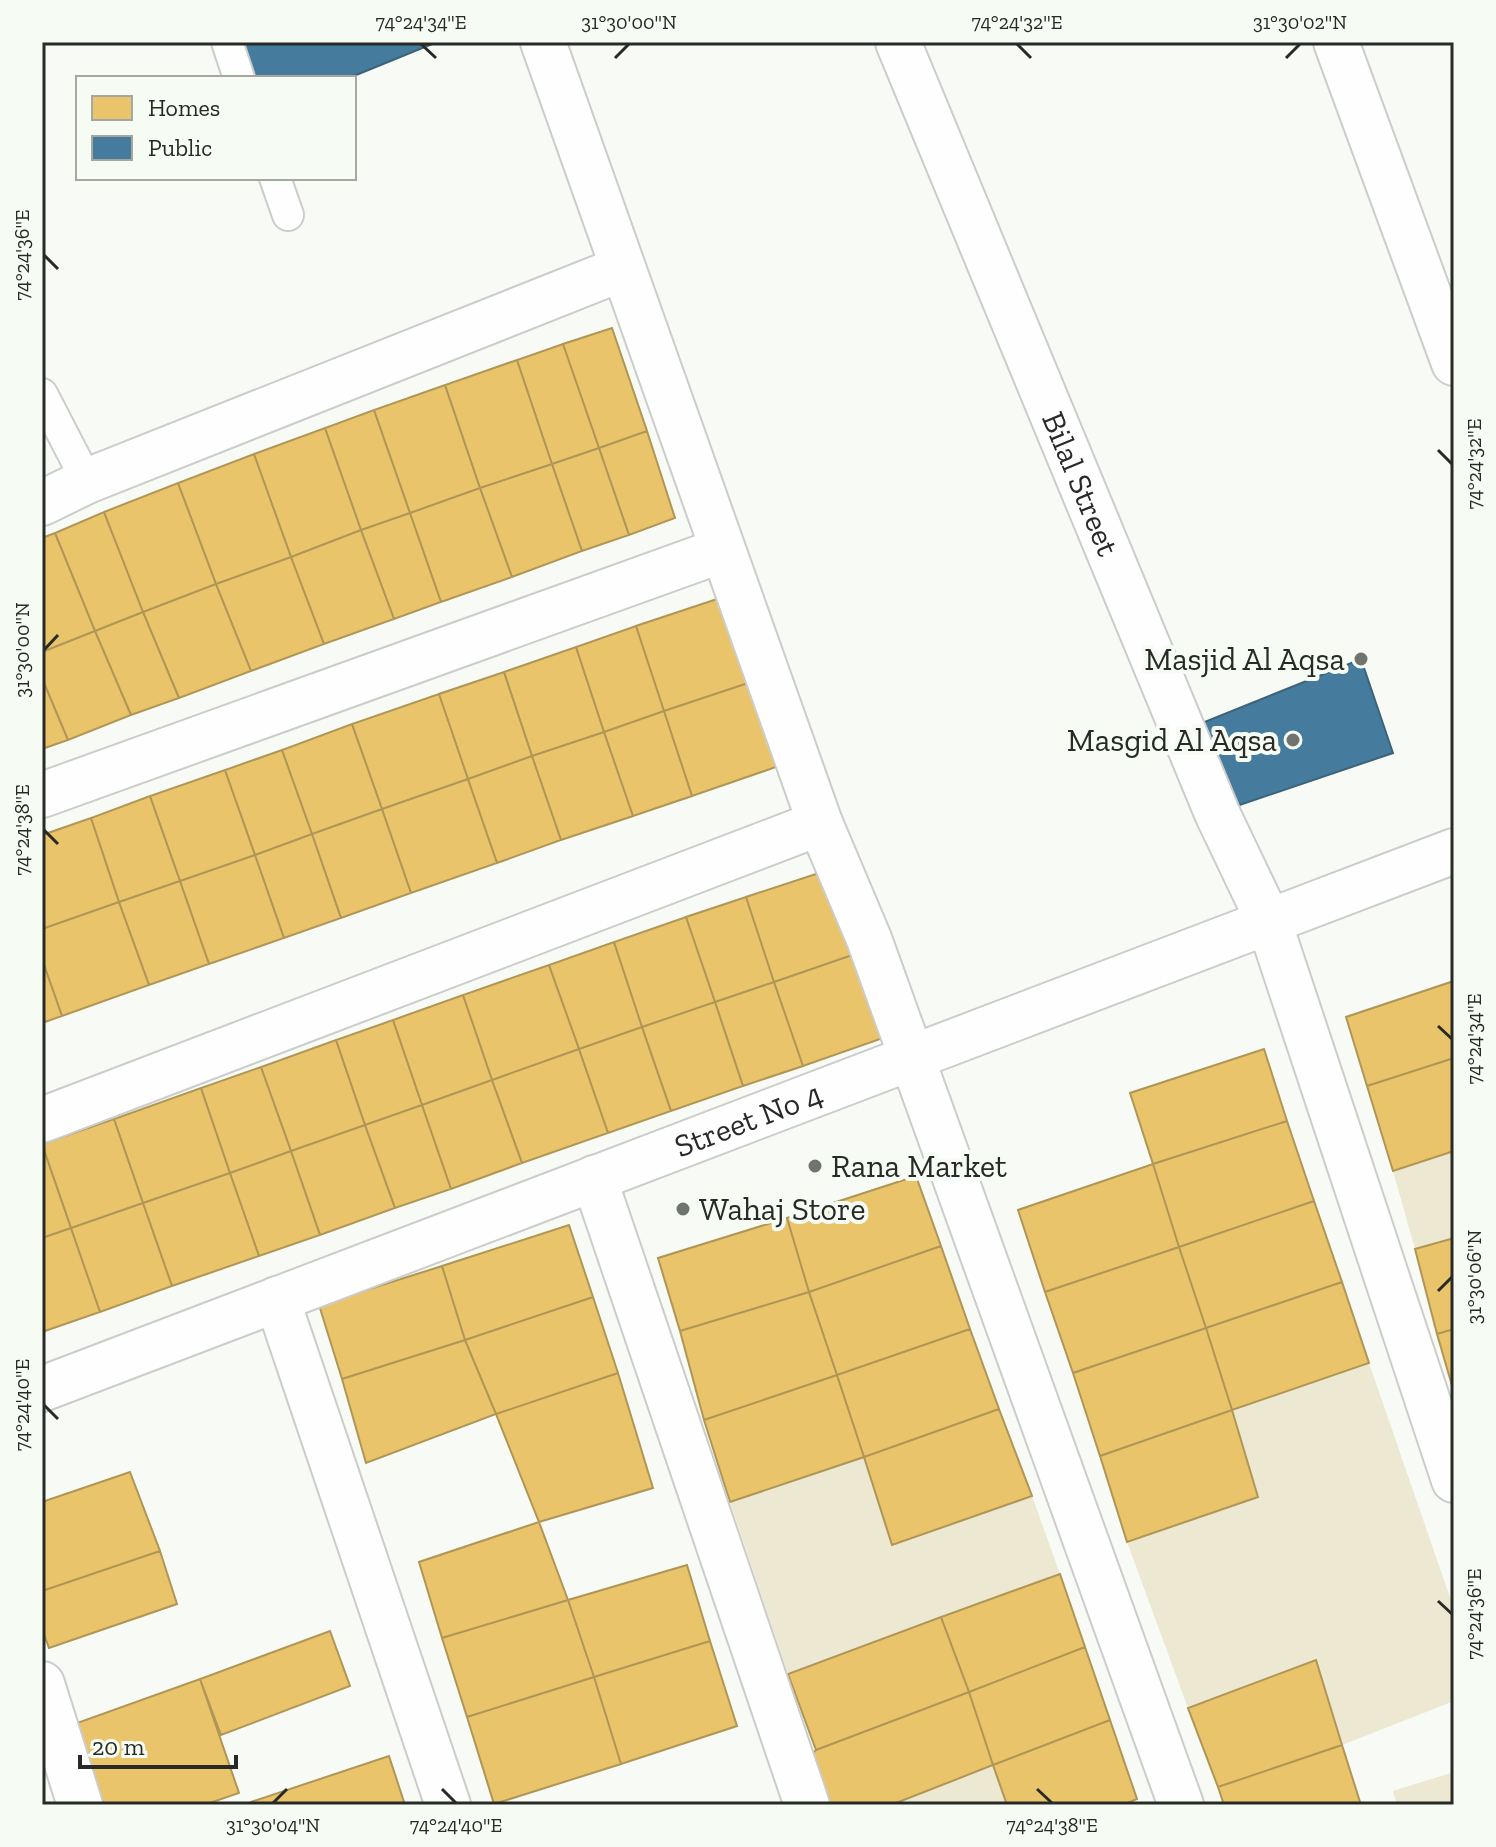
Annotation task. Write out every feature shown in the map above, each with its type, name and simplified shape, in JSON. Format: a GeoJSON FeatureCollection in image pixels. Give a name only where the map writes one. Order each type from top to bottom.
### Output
{"type":"FeatureCollection","features":[{"type":"Feature","properties":{"kind":"street"},"geometry":{"type":"LineString","coordinates":[[543,42],[820,823],[869,939],[1181,1805]]}},
{"type":"Feature","properties":{"kind":"street","name":"Bilal Street"},"geometry":{"type":"LineString","coordinates":[[898,42],[1217,813],[1269,922],[1454,1480]]}},
{"type":"Feature","properties":{"kind":"street"},"geometry":{"type":"LineString","coordinates":[[1336,42],[1454,363]]}},
{"type":"Feature","properties":{"kind":"street"},"geometry":{"type":"LineString","coordinates":[[42,503],[87,481],[621,269]]}},
{"type":"Feature","properties":{"kind":"street"},"geometry":{"type":"LineString","coordinates":[[42,795],[722,550]]}},
{"type":"Feature","properties":{"kind":"street"},"geometry":{"type":"LineString","coordinates":[[42,1120],[820,823]]}},
{"type":"Feature","properties":{"kind":"street","name":"Street No 4"},"geometry":{"type":"LineString","coordinates":[[42,1389],[1454,851]]}},
{"type":"Feature","properties":{"kind":"street"},"geometry":{"type":"LineString","coordinates":[[594,1178],[807,1805]]}},
{"type":"Feature","properties":{"kind":"street"},"geometry":{"type":"LineString","coordinates":[[277,1299],[448,1805]]}},
{"type":"Feature","properties":{"kind":"street"},"geometry":{"type":"LineString","coordinates":[[42,1684],[80,1805]]}},
{"type":"Feature","properties":{"kind":"lane"},"geometry":{"type":"LineString","coordinates":[[227,42],[238,76]]}},
{"type":"Feature","properties":{"kind":"lane"},"geometry":{"type":"LineString","coordinates":[[276,180],[288,215]]}},
{"type":"Feature","properties":{"kind":"lane"},"geometry":{"type":"LineString","coordinates":[[42,394],[87,481]]}},
{"type":"Feature","properties":{"kind":"shaded area"},"geometry":{"type":"Polygon","coordinates":[[[1454,1151],[1454,1238],[1415,1249],[1393,1171],[1454,1151]]]}},
{"type":"Feature","properties":{"kind":"shaded area"},"geometry":{"type":"Polygon","coordinates":[[[1369,1363],[1454,1609],[1454,1701],[1342,1745],[1315,1660],[1188,1708],[1127,1542],[1257,1497],[1232,1410],[1369,1363]]]}},
{"type":"Feature","properties":{"kind":"shaded area"},"geometry":{"type":"Polygon","coordinates":[[[864,1457],[893,1545],[1032,1496],[1060,1574],[788,1674],[730,1502],[864,1457]]]}},
{"type":"Feature","properties":{"kind":"shaded area"},"geometry":{"type":"Polygon","coordinates":[[[993,1765],[1007,1805],[891,1805],[993,1765]]]}},
{"type":"Feature","properties":{"kind":"shaded area"},"geometry":{"type":"Polygon","coordinates":[[[1454,1772],[1454,1805],[1397,1805],[1393,1791],[1454,1772]]]}},
{"type":"Feature","properties":{"kind":"building: Homes"},"geometry":{"type":"Polygon","coordinates":[[[612,328],[647,431],[599,448],[563,344],[612,328]]]}},
{"type":"Feature","properties":{"kind":"building: Homes"},"geometry":{"type":"Polygon","coordinates":[[[563,344],[599,448],[552,464],[517,360],[563,344]]]}},
{"type":"Feature","properties":{"kind":"building: Homes"},"geometry":{"type":"Polygon","coordinates":[[[517,360],[552,464],[480,488],[445,385],[517,360]]]}},
{"type":"Feature","properties":{"kind":"building: Homes"},"geometry":{"type":"Polygon","coordinates":[[[445,385],[480,488],[410,513],[374,410],[445,385]]]}},
{"type":"Feature","properties":{"kind":"building: Homes"},"geometry":{"type":"Polygon","coordinates":[[[374,410],[410,513],[361,530],[325,428],[374,410]]]}},
{"type":"Feature","properties":{"kind":"building: Homes"},"geometry":{"type":"Polygon","coordinates":[[[325,428],[361,530],[291,557],[254,454],[325,428]]]}},
{"type":"Feature","properties":{"kind":"building: Homes"},"geometry":{"type":"Polygon","coordinates":[[[647,431],[675,518],[629,535],[599,448],[647,431]]]}},
{"type":"Feature","properties":{"kind":"building: Homes"},"geometry":{"type":"Polygon","coordinates":[[[599,448],[629,535],[582,551],[552,464],[599,448]]]}},
{"type":"Feature","properties":{"kind":"building: Homes"},"geometry":{"type":"Polygon","coordinates":[[[254,454],[291,557],[216,584],[178,483],[254,454]]]}},
{"type":"Feature","properties":{"kind":"building: Homes"},"geometry":{"type":"Polygon","coordinates":[[[552,464],[582,551],[512,577],[480,488],[552,464]]]}},
{"type":"Feature","properties":{"kind":"building: Homes"},"geometry":{"type":"Polygon","coordinates":[[[178,483],[216,584],[143,612],[104,512],[178,483]]]}},
{"type":"Feature","properties":{"kind":"building: Homes"},"geometry":{"type":"Polygon","coordinates":[[[480,488],[512,577],[441,602],[410,513],[480,488]]]}},
{"type":"Feature","properties":{"kind":"building: Homes"},"geometry":{"type":"Polygon","coordinates":[[[104,512],[143,612],[95,631],[55,533],[104,512]]]}},
{"type":"Feature","properties":{"kind":"building: Homes"},"geometry":{"type":"Polygon","coordinates":[[[410,513],[441,602],[394,619],[361,530],[410,513]]]}},
{"type":"Feature","properties":{"kind":"building: Homes"},"geometry":{"type":"Polygon","coordinates":[[[361,530],[394,619],[324,644],[291,557],[361,530]]]}},
{"type":"Feature","properties":{"kind":"building: Homes"},"geometry":{"type":"Polygon","coordinates":[[[55,533],[95,631],[42,652],[42,538],[55,533]]]}},
{"type":"Feature","properties":{"kind":"building: Homes"},"geometry":{"type":"Polygon","coordinates":[[[291,557],[324,644],[251,671],[216,584],[291,557]]]}},
{"type":"Feature","properties":{"kind":"building: Homes"},"geometry":{"type":"Polygon","coordinates":[[[216,584],[251,671],[179,698],[143,612],[216,584]]]}},
{"type":"Feature","properties":{"kind":"building: Homes"},"geometry":{"type":"Polygon","coordinates":[[[720,598],[748,683],[664,711],[636,626],[720,598]]]}},
{"type":"Feature","properties":{"kind":"building: Homes"},"geometry":{"type":"Polygon","coordinates":[[[143,612],[179,698],[131,715],[95,631],[143,612]]]}},
{"type":"Feature","properties":{"kind":"building: Homes"},"geometry":{"type":"Polygon","coordinates":[[[636,626],[664,711],[604,732],[576,647],[636,626]]]}},
{"type":"Feature","properties":{"kind":"building: Homes"},"geometry":{"type":"Polygon","coordinates":[[[95,631],[131,715],[68,740],[42,678],[42,652],[95,631]]]}},
{"type":"Feature","properties":{"kind":"building: Homes"},"geometry":{"type":"Polygon","coordinates":[[[576,647],[604,732],[532,756],[504,672],[576,647]]]}},
{"type":"Feature","properties":{"kind":"building: Homes"},"geometry":{"type":"Polygon","coordinates":[[[504,672],[532,756],[468,779],[439,694],[504,672]]]}},
{"type":"Feature","properties":{"kind":"building: Homes"},"geometry":{"type":"Polygon","coordinates":[[[42,678],[68,740],[42,749],[42,678]]]}},
{"type":"Feature","properties":{"kind":"building: Homes"},"geometry":{"type":"Polygon","coordinates":[[[748,683],[776,767],[692,796],[664,711],[748,683]]]}},
{"type":"Feature","properties":{"kind":"building: Homes"},"geometry":{"type":"Polygon","coordinates":[[[439,694],[468,779],[382,809],[352,724],[439,694]]]}},
{"type":"Feature","properties":{"kind":"building: Homes"},"geometry":{"type":"Polygon","coordinates":[[[664,711],[692,796],[633,816],[604,732],[664,711]]]}},
{"type":"Feature","properties":{"kind":"building: Homes"},"geometry":{"type":"Polygon","coordinates":[[[352,724],[382,809],[312,834],[282,750],[352,724]]]}},
{"type":"Feature","properties":{"kind":"building: Homes"},"geometry":{"type":"Polygon","coordinates":[[[604,732],[633,816],[561,840],[532,756],[604,732]]]}},
{"type":"Feature","properties":{"kind":"building: Homes"},"geometry":{"type":"Polygon","coordinates":[[[282,750],[312,834],[255,855],[225,770],[282,750]]]}},
{"type":"Feature","properties":{"kind":"building: Homes"},"geometry":{"type":"Polygon","coordinates":[[[532,756],[561,840],[497,863],[468,779],[532,756]]]}},
{"type":"Feature","properties":{"kind":"building: Homes"},"geometry":{"type":"Polygon","coordinates":[[[225,770],[255,855],[180,881],[150,796],[225,770]]]}},
{"type":"Feature","properties":{"kind":"building: Homes"},"geometry":{"type":"Polygon","coordinates":[[[468,779],[497,863],[411,893],[382,809],[468,779]]]}},
{"type":"Feature","properties":{"kind":"building: Homes"},"geometry":{"type":"Polygon","coordinates":[[[150,796],[180,881],[119,902],[91,818],[150,796]]]}},
{"type":"Feature","properties":{"kind":"building: Homes"},"geometry":{"type":"Polygon","coordinates":[[[382,809],[411,893],[341,918],[312,834],[382,809]]]}},
{"type":"Feature","properties":{"kind":"building: Homes"},"geometry":{"type":"Polygon","coordinates":[[[91,818],[119,902],[42,929],[42,835],[91,818]]]}},
{"type":"Feature","properties":{"kind":"building: Homes"},"geometry":{"type":"Polygon","coordinates":[[[312,834],[341,918],[284,938],[255,855],[312,834]]]}},
{"type":"Feature","properties":{"kind":"building: Homes"},"geometry":{"type":"Polygon","coordinates":[[[255,855],[284,938],[209,964],[180,881],[255,855]]]}},
{"type":"Feature","properties":{"kind":"building: Homes"},"geometry":{"type":"Polygon","coordinates":[[[831,869],[858,953],[774,982],[746,897],[831,869]]]}},
{"type":"Feature","properties":{"kind":"building: Homes"},"geometry":{"type":"Polygon","coordinates":[[[180,881],[209,964],[149,985],[119,902],[180,881]]]}},
{"type":"Feature","properties":{"kind":"building: Homes"},"geometry":{"type":"Polygon","coordinates":[[[746,897],[774,982],[715,1002],[686,917],[746,897]]]}},
{"type":"Feature","properties":{"kind":"building: Homes"},"geometry":{"type":"Polygon","coordinates":[[[119,902],[149,985],[62,1016],[42,959],[42,929],[119,902]]]}},
{"type":"Feature","properties":{"kind":"building: Homes"},"geometry":{"type":"Polygon","coordinates":[[[686,917],[715,1002],[642,1027],[614,942],[686,917]]]}},
{"type":"Feature","properties":{"kind":"building: Homes"},"geometry":{"type":"Polygon","coordinates":[[[614,942],[642,1027],[579,1049],[549,965],[614,942]]]}},
{"type":"Feature","properties":{"kind":"building: Homes"},"geometry":{"type":"Polygon","coordinates":[[[858,953],[886,1037],[803,1066],[774,982],[858,953]]]}},
{"type":"Feature","properties":{"kind":"building: Homes"},"geometry":{"type":"Polygon","coordinates":[[[42,959],[62,1016],[42,1023],[42,959]]]}},
{"type":"Feature","properties":{"kind":"building: Homes"},"geometry":{"type":"Polygon","coordinates":[[[549,965],[579,1049],[492,1080],[463,995],[549,965]]]}},
{"type":"Feature","properties":{"kind":"building: Homes"},"geometry":{"type":"Polygon","coordinates":[[[1454,981],[1454,1058],[1367,1086],[1346,1017],[1454,981]]]}},
{"type":"Feature","properties":{"kind":"building: Homes"},"geometry":{"type":"Polygon","coordinates":[[[774,982],[803,1066],[743,1086],[715,1002],[774,982]]]}},
{"type":"Feature","properties":{"kind":"building: Homes"},"geometry":{"type":"Polygon","coordinates":[[[463,995],[492,1080],[422,1105],[393,1020],[463,995]]]}},
{"type":"Feature","properties":{"kind":"building: Homes"},"geometry":{"type":"Polygon","coordinates":[[[715,1002],[743,1086],[671,1111],[642,1027],[715,1002]]]}},
{"type":"Feature","properties":{"kind":"building: Homes"},"geometry":{"type":"Polygon","coordinates":[[[393,1020],[422,1105],[365,1125],[336,1040],[393,1020]]]}},
{"type":"Feature","properties":{"kind":"building: Homes"},"geometry":{"type":"Polygon","coordinates":[[[642,1027],[671,1111],[608,1133],[579,1049],[642,1027]]]}},
{"type":"Feature","properties":{"kind":"building: Homes"},"geometry":{"type":"Polygon","coordinates":[[[336,1040],[365,1125],[291,1151],[261,1067],[336,1040]]]}},
{"type":"Feature","properties":{"kind":"building: Homes"},"geometry":{"type":"Polygon","coordinates":[[[579,1049],[608,1133],[522,1163],[492,1080],[579,1049]]]}},
{"type":"Feature","properties":{"kind":"building: Homes"},"geometry":{"type":"Polygon","coordinates":[[[1264,1049],[1287,1121],[1153,1164],[1130,1093],[1264,1049]]]}},
{"type":"Feature","properties":{"kind":"building: Homes"},"geometry":{"type":"Polygon","coordinates":[[[1454,1058],[1454,1151],[1393,1171],[1367,1086],[1454,1058]]]}},
{"type":"Feature","properties":{"kind":"building: Homes"},"geometry":{"type":"Polygon","coordinates":[[[261,1067],[291,1151],[230,1173],[201,1088],[261,1067]]]}},
{"type":"Feature","properties":{"kind":"building: Homes"},"geometry":{"type":"Polygon","coordinates":[[[492,1080],[522,1163],[451,1189],[422,1105],[492,1080]]]}},
{"type":"Feature","properties":{"kind":"building: Homes"},"geometry":{"type":"Polygon","coordinates":[[[201,1088],[230,1173],[143,1203],[114,1119],[201,1088]]]}},
{"type":"Feature","properties":{"kind":"building: Homes"},"geometry":{"type":"Polygon","coordinates":[[[422,1105],[451,1189],[395,1208],[365,1125],[422,1105]]]}},
{"type":"Feature","properties":{"kind":"building: Homes"},"geometry":{"type":"Polygon","coordinates":[[[114,1119],[143,1203],[71,1228],[42,1144],[114,1119]]]}},
{"type":"Feature","properties":{"kind":"building: Homes"},"geometry":{"type":"Polygon","coordinates":[[[1287,1121],[1314,1201],[1179,1247],[1153,1164],[1287,1121]]]}},
{"type":"Feature","properties":{"kind":"building: Homes"},"geometry":{"type":"Polygon","coordinates":[[[365,1125],[395,1208],[320,1235],[291,1151],[365,1125]]]}},
{"type":"Feature","properties":{"kind":"building: Homes"},"geometry":{"type":"Polygon","coordinates":[[[42,1144],[71,1228],[42,1238],[42,1144]]]}},
{"type":"Feature","properties":{"kind":"building: Homes"},"geometry":{"type":"Polygon","coordinates":[[[291,1151],[320,1235],[259,1256],[230,1173],[291,1151]]]}},
{"type":"Feature","properties":{"kind":"building: Homes"},"geometry":{"type":"Polygon","coordinates":[[[1153,1164],[1179,1247],[1045,1292],[1018,1210],[1153,1164]]]}},
{"type":"Feature","properties":{"kind":"building: Homes"},"geometry":{"type":"Polygon","coordinates":[[[230,1173],[259,1256],[172,1286],[143,1203],[230,1173]]]}},
{"type":"Feature","properties":{"kind":"building: Homes"},"geometry":{"type":"Polygon","coordinates":[[[916,1176],[941,1246],[809,1292],[787,1218],[916,1176]]]}},
{"type":"Feature","properties":{"kind":"building: Homes"},"geometry":{"type":"Polygon","coordinates":[[[1314,1201],[1342,1282],[1206,1328],[1179,1247],[1314,1201]]]}},
{"type":"Feature","properties":{"kind":"building: Homes"},"geometry":{"type":"Polygon","coordinates":[[[143,1203],[172,1286],[100,1312],[71,1228],[143,1203]]]}},
{"type":"Feature","properties":{"kind":"building: Homes"},"geometry":{"type":"Polygon","coordinates":[[[787,1218],[809,1292],[680,1331],[658,1258],[787,1218]]]}},
{"type":"Feature","properties":{"kind":"building: Homes"},"geometry":{"type":"Polygon","coordinates":[[[569,1225],[593,1297],[465,1340],[442,1266],[569,1225]]]}},
{"type":"Feature","properties":{"kind":"building: Homes"},"geometry":{"type":"Polygon","coordinates":[[[71,1228],[100,1312],[42,1332],[42,1238],[71,1228]]]}},
{"type":"Feature","properties":{"kind":"building: Homes"},"geometry":{"type":"Polygon","coordinates":[[[1454,1238],[1454,1329],[1437,1334],[1415,1249],[1454,1238]]]}},
{"type":"Feature","properties":{"kind":"building: Homes"},"geometry":{"type":"Polygon","coordinates":[[[941,1246],[970,1329],[837,1375],[809,1292],[941,1246]]]}},
{"type":"Feature","properties":{"kind":"building: Homes"},"geometry":{"type":"Polygon","coordinates":[[[1179,1247],[1206,1328],[1073,1373],[1045,1292],[1179,1247]]]}},
{"type":"Feature","properties":{"kind":"building: Homes"},"geometry":{"type":"Polygon","coordinates":[[[442,1266],[465,1340],[342,1379],[319,1305],[442,1266]]]}},
{"type":"Feature","properties":{"kind":"building: Homes"},"geometry":{"type":"Polygon","coordinates":[[[1342,1282],[1369,1363],[1232,1410],[1206,1328],[1342,1282]]]}},
{"type":"Feature","properties":{"kind":"building: Homes"},"geometry":{"type":"Polygon","coordinates":[[[809,1292],[837,1375],[704,1420],[680,1331],[809,1292]]]}},
{"type":"Feature","properties":{"kind":"building: Homes"},"geometry":{"type":"Polygon","coordinates":[[[593,1297],[618,1373],[496,1414],[465,1340],[593,1297]]]}},
{"type":"Feature","properties":{"kind":"building: Homes"},"geometry":{"type":"Polygon","coordinates":[[[1206,1328],[1232,1410],[1100,1456],[1073,1373],[1206,1328]]]}},
{"type":"Feature","properties":{"kind":"building: Homes"},"geometry":{"type":"Polygon","coordinates":[[[970,1329],[999,1409],[864,1457],[837,1375],[970,1329]]]}},
{"type":"Feature","properties":{"kind":"building: Homes"},"geometry":{"type":"Polygon","coordinates":[[[1454,1329],[1454,1389],[1453,1389],[1437,1334],[1454,1329]]]}},
{"type":"Feature","properties":{"kind":"building: Homes"},"geometry":{"type":"Polygon","coordinates":[[[465,1340],[496,1414],[366,1463],[342,1379],[465,1340]]]}},
{"type":"Feature","properties":{"kind":"building: Homes"},"geometry":{"type":"Polygon","coordinates":[[[618,1373],[653,1488],[539,1522],[496,1414],[618,1373]]]}},
{"type":"Feature","properties":{"kind":"building: Homes"},"geometry":{"type":"Polygon","coordinates":[[[837,1375],[864,1457],[730,1502],[704,1420],[837,1375]]]}},
{"type":"Feature","properties":{"kind":"building: Homes"},"geometry":{"type":"Polygon","coordinates":[[[999,1409],[1032,1496],[892,1545],[864,1457],[999,1409]]]}},
{"type":"Feature","properties":{"kind":"building: Homes"},"geometry":{"type":"Polygon","coordinates":[[[1232,1410],[1258,1497],[1127,1542],[1100,1456],[1232,1410]]]}},
{"type":"Feature","properties":{"kind":"building: Homes"},"geometry":{"type":"Polygon","coordinates":[[[130,1472],[160,1551],[42,1591],[42,1502],[130,1472]]]}},
{"type":"Feature","properties":{"kind":"building: Homes"},"geometry":{"type":"Polygon","coordinates":[[[539,1522],[568,1600],[442,1638],[419,1562],[539,1522]]]}},
{"type":"Feature","properties":{"kind":"building: Homes"},"geometry":{"type":"Polygon","coordinates":[[[160,1551],[177,1604],[49,1648],[42,1629],[42,1591],[160,1551]]]}},
{"type":"Feature","properties":{"kind":"building: Homes"},"geometry":{"type":"Polygon","coordinates":[[[687,1565],[710,1641],[594,1677],[568,1600],[687,1565]]]}},
{"type":"Feature","properties":{"kind":"building: Homes"},"geometry":{"type":"Polygon","coordinates":[[[1060,1574],[1085,1647],[969,1692],[941,1617],[1060,1574]]]}},
{"type":"Feature","properties":{"kind":"building: Homes"},"geometry":{"type":"Polygon","coordinates":[[[568,1600],[594,1677],[467,1717],[442,1638],[568,1600]]]}},
{"type":"Feature","properties":{"kind":"building: Homes"},"geometry":{"type":"Polygon","coordinates":[[[941,1617],[969,1692],[816,1750],[788,1674],[941,1617]]]}},
{"type":"Feature","properties":{"kind":"building: Homes"},"geometry":{"type":"Polygon","coordinates":[[[330,1631],[350,1686],[221,1735],[200,1679],[330,1631]]]}},
{"type":"Feature","properties":{"kind":"building: Homes"},"geometry":{"type":"Polygon","coordinates":[[[710,1641],[737,1726],[621,1764],[594,1677],[710,1641]]]}},
{"type":"Feature","properties":{"kind":"building: Homes"},"geometry":{"type":"Polygon","coordinates":[[[1085,1647],[1110,1720],[993,1765],[969,1692],[1085,1647]]]}},
{"type":"Feature","properties":{"kind":"building: Homes"},"geometry":{"type":"Polygon","coordinates":[[[1316,1660],[1342,1745],[1218,1787],[1188,1708],[1316,1660]]]}},
{"type":"Feature","properties":{"kind":"building: Homes"},"geometry":{"type":"Polygon","coordinates":[[[594,1677],[621,1764],[494,1804],[467,1717],[594,1677]]]}},
{"type":"Feature","properties":{"kind":"building: Homes"},"geometry":{"type":"Polygon","coordinates":[[[200,1679],[239,1793],[204,1805],[104,1805],[77,1723],[200,1679]]]}},
{"type":"Feature","properties":{"kind":"building: Homes"},"geometry":{"type":"Polygon","coordinates":[[[969,1692],[993,1765],[891,1805],[822,1805],[804,1761],[816,1750],[969,1692]]]}},
{"type":"Feature","properties":{"kind":"building: Homes"},"geometry":{"type":"Polygon","coordinates":[[[1110,1720],[1137,1799],[1123,1805],[1007,1805],[993,1765],[1110,1720]]]}},
{"type":"Feature","properties":{"kind":"building: Homes"},"geometry":{"type":"Polygon","coordinates":[[[1342,1745],[1361,1805],[1224,1805],[1218,1787],[1342,1745]]]}},
{"type":"Feature","properties":{"kind":"building: Homes"},"geometry":{"type":"Polygon","coordinates":[[[389,1756],[405,1805],[252,1805],[251,1802],[389,1756]]]}},
{"type":"Feature","properties":{"kind":"building: Public"},"geometry":{"type":"Polygon","coordinates":[[[233,42],[437,42],[354,76],[245,76],[233,42]]]}},
{"type":"Feature","properties":{"kind":"building: Public","name":"Masgid Al Aqsa"},"geometry":{"type":"Polygon","coordinates":[[[1361,659],[1393,753],[1225,810],[1192,727],[1361,659]]]}},
{"type":"Feature","properties":{"kind":"place","name":"Masjid Al Aqsa"},"geometry":{"type":"Point","coordinates":[1361,659]}},
{"type":"Feature","properties":{"kind":"place","name":"Masgid Al Aqsa"},"geometry":{"type":"Point","coordinates":[1293,740]}},
{"type":"Feature","properties":{"kind":"place","name":"Rana Market"},"geometry":{"type":"Point","coordinates":[815,1166]}},
{"type":"Feature","properties":{"kind":"place","name":"Wahaj Store"},"geometry":{"type":"Point","coordinates":[683,1209]}}]}
